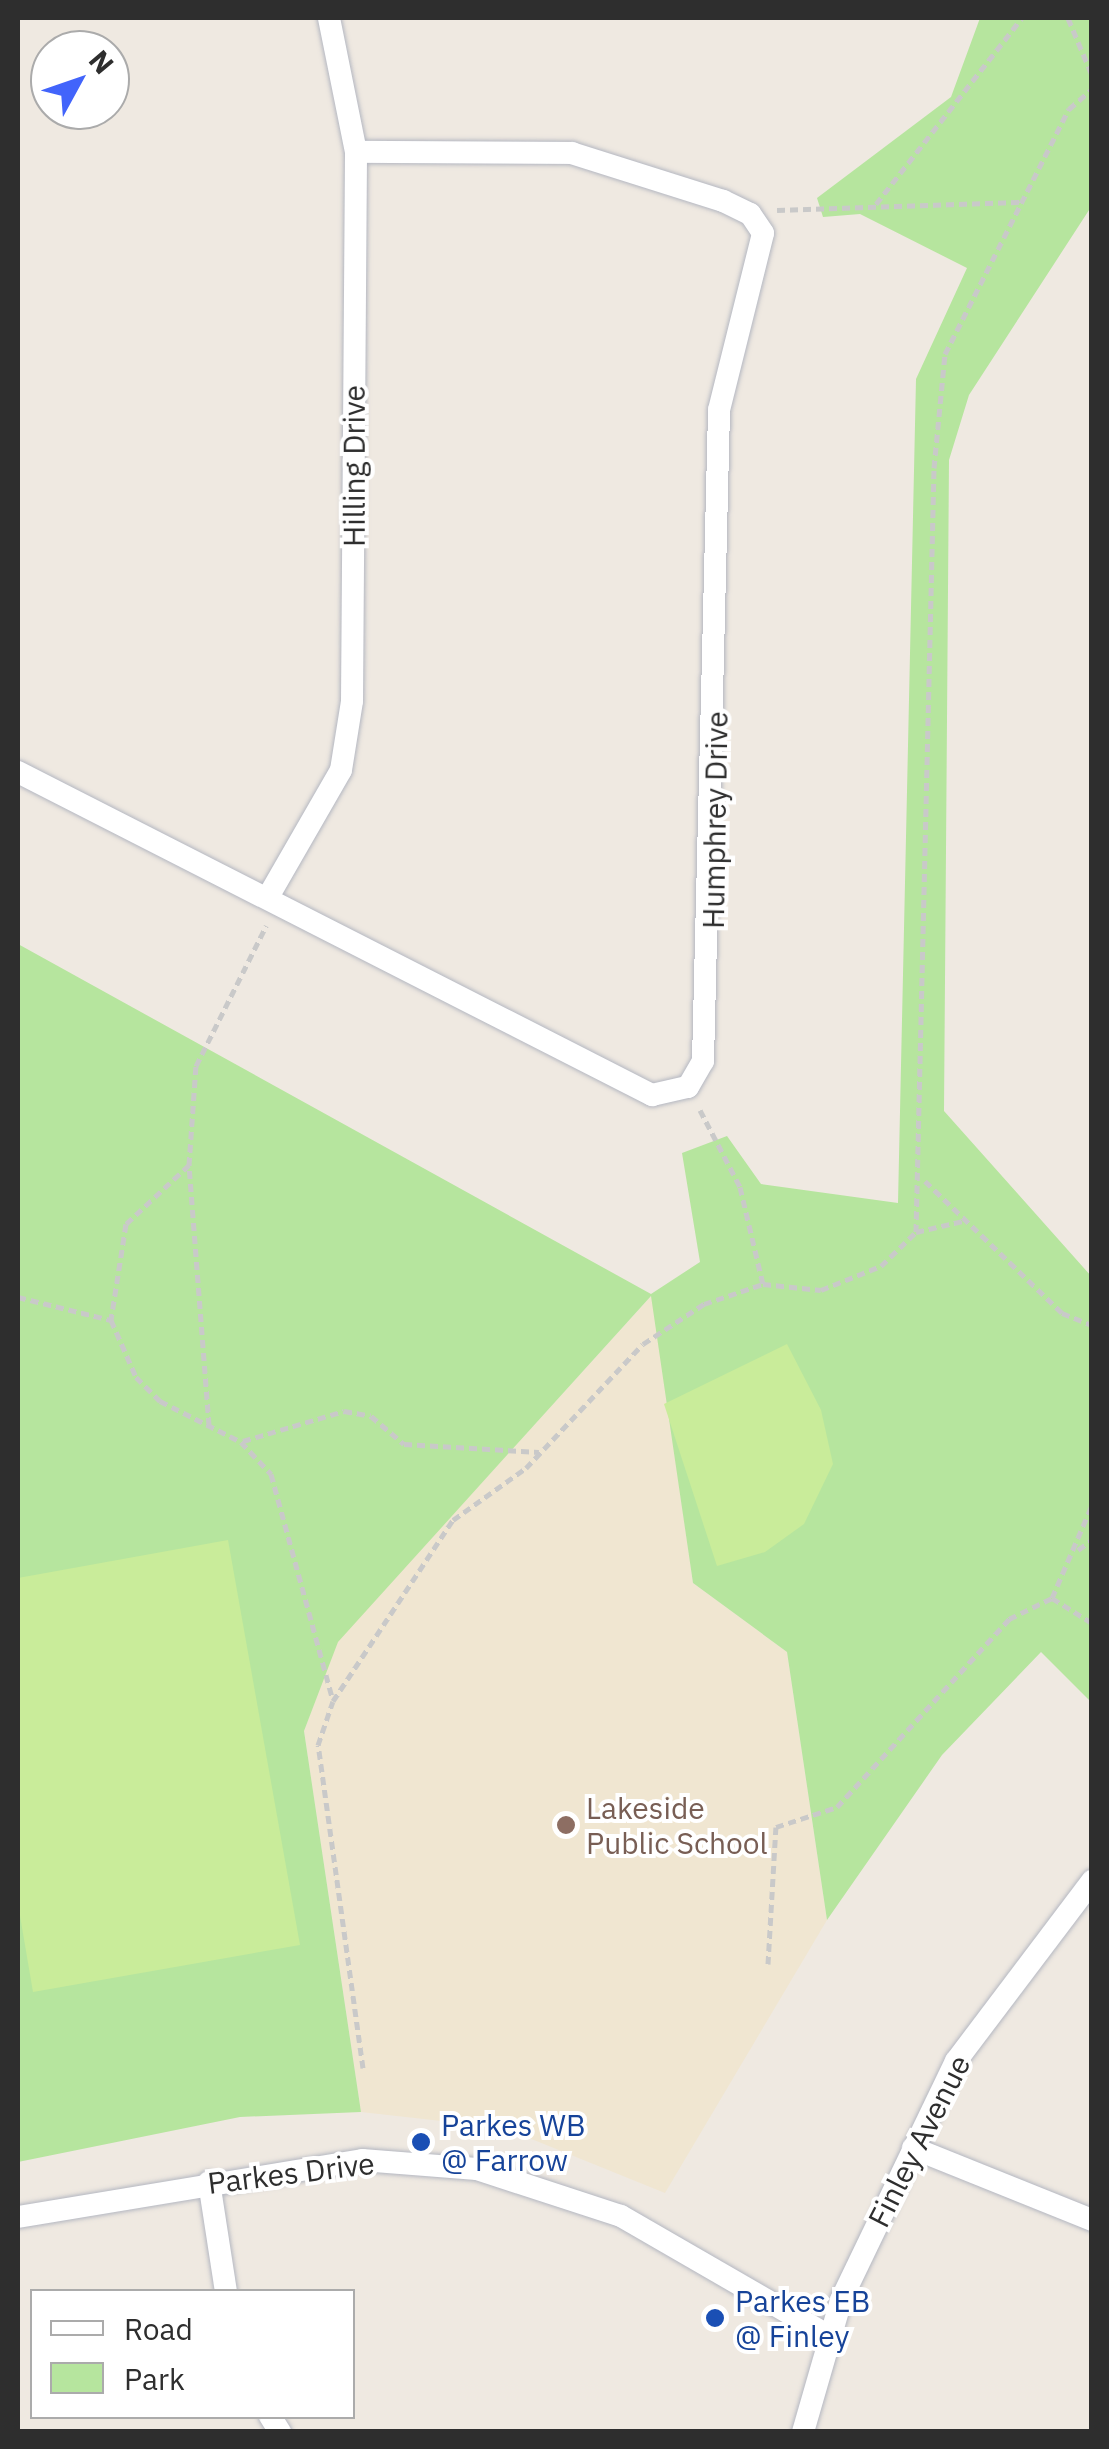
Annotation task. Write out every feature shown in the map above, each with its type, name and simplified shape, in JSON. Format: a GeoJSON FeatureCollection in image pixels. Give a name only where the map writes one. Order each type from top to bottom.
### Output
{"type":"FeatureCollection","features":[{"type":"Feature","properties":{"kind":"street","name":"Hilling Drive"},"geometry":{"type":"LineString","coordinates":[[273,900],[341,770],[352,701],[356,152],[329,18]]}},
{"type":"Feature","properties":{"kind":"street"},"geometry":{"type":"LineString","coordinates":[[356,152],[572,153],[750,214]]}},
{"type":"Feature","properties":{"kind":"street","name":"Humphrey Drive"},"geometry":{"type":"LineString","coordinates":[[688,1086],[703,1062],[711,988],[720,410],[758,270],[763,233],[750,214]]}},
{"type":"Feature","properties":{"kind":"street"},"geometry":{"type":"LineString","coordinates":[[18,772],[652,1095],[688,1086]]}},
{"type":"Feature","properties":{"kind":"street","name":"Finley Avenue"},"geometry":{"type":"LineString","coordinates":[[803,2432],[828,2336],[956,2061],[1092,1881]]}},
{"type":"Feature","properties":{"kind":"street"},"geometry":{"type":"LineString","coordinates":[[913,2148],[1092,2220]]}},
{"type":"Feature","properties":{"kind":"street","name":"Parkes Drive"},"geometry":{"type":"LineString","coordinates":[[18,2217],[209,2182],[362,2160],[477,2169],[621,2216],[828,2336]]}},
{"type":"Feature","properties":{"kind":"street"},"geometry":{"type":"LineString","coordinates":[[209,2182],[226,2289]]}},
{"type":"Feature","properties":{"kind":"path"},"geometry":{"type":"LineString","coordinates":[[876,204],[1022,18]]}},
{"type":"Feature","properties":{"kind":"path"},"geometry":{"type":"LineString","coordinates":[[1068,18],[1092,75]]}},
{"type":"Feature","properties":{"kind":"path"},"geometry":{"type":"LineString","coordinates":[[916,1232],[924,1181],[934,488],[945,354],[1069,110],[1092,89]]}},
{"type":"Feature","properties":{"kind":"path"},"geometry":{"type":"LineString","coordinates":[[750,214],[876,204],[1024,202]]}},
{"type":"Feature","properties":{"kind":"path"},"geometry":{"type":"LineString","coordinates":[[209,1425],[189,1165],[196,1066],[273,900]]}},
{"type":"Feature","properties":{"kind":"path"},"geometry":{"type":"LineString","coordinates":[[688,1086],[740,1187],[764,1284]]}},
{"type":"Feature","properties":{"kind":"path"},"geometry":{"type":"LineString","coordinates":[[189,1165],[126,1224],[111,1320],[136,1377],[242,1442],[271,1474],[332,1701]]}},
{"type":"Feature","properties":{"kind":"path"},"geometry":{"type":"LineString","coordinates":[[924,1181],[1062,1313],[1092,1324]]}},
{"type":"Feature","properties":{"kind":"path"},"geometry":{"type":"LineString","coordinates":[[363,2068],[318,1746],[332,1701],[453,1520],[539,1452],[643,1344],[704,1304],[764,1284],[820,1290],[881,1266],[916,1232],[966,1220]]}},
{"type":"Feature","properties":{"kind":"path"},"geometry":{"type":"LineString","coordinates":[[18,1297],[111,1320]]}},
{"type":"Feature","properties":{"kind":"path"},"geometry":{"type":"LineString","coordinates":[[242,1442],[344,1411],[371,1416],[404,1444],[539,1452]]}},
{"type":"Feature","properties":{"kind":"path"},"geometry":{"type":"LineString","coordinates":[[768,1964],[776,1827],[838,1807],[1009,1619],[1052,1598],[1076,1552],[1092,1506]]}},
{"type":"Feature","properties":{"kind":"path"},"geometry":{"type":"LineString","coordinates":[[1076,1552],[1092,1540]]}},
{"type":"Feature","properties":{"kind":"path"},"geometry":{"type":"LineString","coordinates":[[1052,1598],[1092,1623]]}},
{"type":"Feature","properties":{"kind":"shaded area","name":"Lakeside Public School"},"geometry":{"type":"Polygon","coordinates":[[[652,1295],[693,1583],[787,1652],[827,1920],[665,2193],[504,2128],[361,2112],[304,1731],[337,1642],[652,1295]]]}},
{"type":"Feature","properties":{"kind":"green space"},"geometry":{"type":"Polygon","coordinates":[[[980,18],[1091,18],[1091,207],[969,395],[949,460],[944,1111],[1091,1276],[1091,1702],[1041,1652],[942,1755],[827,1920],[787,1652],[693,1583],[651,1296],[338,1642],[304,1731],[361,2112],[240,2117],[18,2162],[18,944],[651,1294],[700,1262],[682,1153],[727,1136],[761,1184],[898,1203],[916,379],[967,268],[860,214],[823,217],[817,198],[951,97],[980,18]]]}},
{"type":"Feature","properties":{"kind":"green space"},"geometry":{"type":"Polygon","coordinates":[[[787,1344],[821,1410],[833,1464],[804,1524],[765,1552],[717,1566],[664,1404],[787,1344]]]}},
{"type":"Feature","properties":{"kind":"green space"},"geometry":{"type":"Polygon","coordinates":[[[228,1540],[300,1945],[33,1992],[18,1904],[18,1578],[228,1540]]]}},
{"type":"Feature","properties":{"kind":"place","name":"Lakeside Public School"},"geometry":{"type":"Point","coordinates":[566,1825]}},
{"type":"Feature","properties":{"kind":"place","name":"Parkes WB @ Farrow"},"geometry":{"type":"Point","coordinates":[421,2142]}},
{"type":"Feature","properties":{"kind":"place","name":"Parkes EB @ Finley"},"geometry":{"type":"Point","coordinates":[715,2318]}}]}
